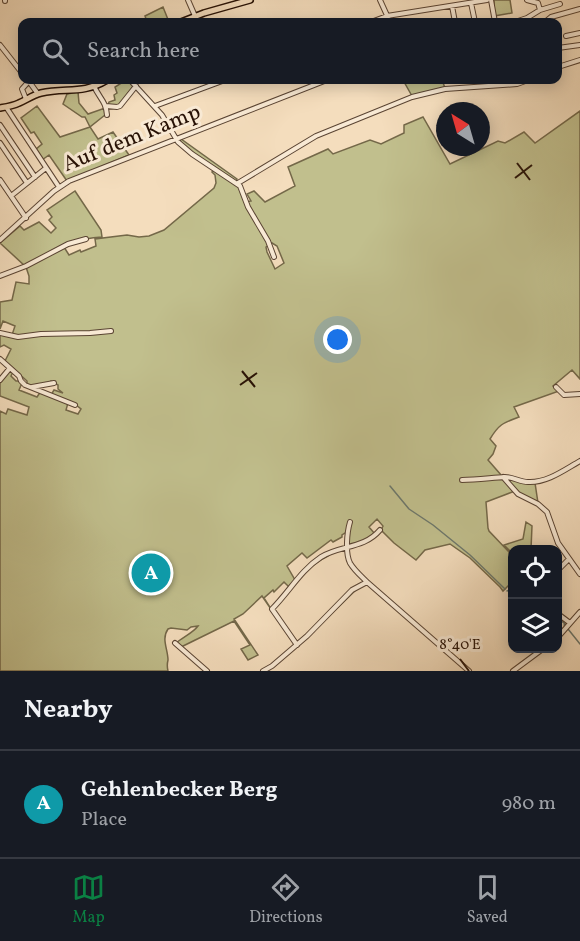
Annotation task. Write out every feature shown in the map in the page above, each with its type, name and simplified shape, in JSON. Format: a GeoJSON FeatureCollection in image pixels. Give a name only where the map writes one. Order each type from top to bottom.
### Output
{"type":"FeatureCollection","features":[{"type":"Feature","properties":{"kind":"main road"},"geometry":{"type":"LineString","coordinates":[[190,18],[250,0]]}},
{"type":"Feature","properties":{"kind":"main road"},"geometry":{"type":"LineString","coordinates":[[3,107],[17,104],[38,94],[78,90],[98,84]]}},
{"type":"Feature","properties":{"kind":"street"},"geometry":{"type":"LineString","coordinates":[[188,0],[195,16]]}},
{"type":"Feature","properties":{"kind":"street"},"geometry":{"type":"LineString","coordinates":[[380,0],[385,17],[489,0],[494,18]]}},
{"type":"Feature","properties":{"kind":"street"},"geometry":{"type":"LineString","coordinates":[[527,0],[538,3],[540,10]]}},
{"type":"Feature","properties":{"kind":"street"},"geometry":{"type":"LineString","coordinates":[[530,18],[540,10],[560,2],[562,14]]}},
{"type":"Feature","properties":{"kind":"street"},"geometry":{"type":"LineString","coordinates":[[471,3],[474,18]]}},
{"type":"Feature","properties":{"kind":"street"},"geometry":{"type":"LineString","coordinates":[[452,6],[454,18]]}},
{"type":"Feature","properties":{"kind":"street"},"geometry":{"type":"LineString","coordinates":[[550,18],[580,9]]}},
{"type":"Feature","properties":{"kind":"street"},"geometry":{"type":"LineString","coordinates":[[566,36],[580,33]]}},
{"type":"Feature","properties":{"kind":"street"},"geometry":{"type":"LineString","coordinates":[[0,45],[18,68]]}},
{"type":"Feature","properties":{"kind":"street"},"geometry":{"type":"LineString","coordinates":[[562,47],[580,45]]}},
{"type":"Feature","properties":{"kind":"street"},"geometry":{"type":"LineString","coordinates":[[562,66],[580,60]]}},
{"type":"Feature","properties":{"kind":"street"},"geometry":{"type":"LineString","coordinates":[[26,84],[22,88],[26,99]]}},
{"type":"Feature","properties":{"kind":"street"},"geometry":{"type":"LineString","coordinates":[[32,84],[38,94]]}},
{"type":"Feature","properties":{"kind":"street"},"geometry":{"type":"LineString","coordinates":[[154,106],[214,84]]}},
{"type":"Feature","properties":{"kind":"street","name":"Auf dem Kamp"},"geometry":{"type":"LineString","coordinates":[[0,240],[59,187],[69,181],[317,84]]}},
{"type":"Feature","properties":{"kind":"street"},"geometry":{"type":"LineString","coordinates":[[238,183],[316,136],[412,96],[444,89],[517,84]]}},
{"type":"Feature","properties":{"kind":"street"},"geometry":{"type":"LineString","coordinates":[[94,86],[106,106],[107,114]]}},
{"type":"Feature","properties":{"kind":"street"},"geometry":{"type":"LineString","coordinates":[[106,106],[120,106],[136,86],[162,115],[178,142],[192,154],[238,183],[274,257]]}},
{"type":"Feature","properties":{"kind":"street"},"geometry":{"type":"LineString","coordinates":[[3,107],[59,187]]}},
{"type":"Feature","properties":{"kind":"street"},"geometry":{"type":"LineString","coordinates":[[0,125],[35,177]]}},
{"type":"Feature","properties":{"kind":"street"},"geometry":{"type":"LineString","coordinates":[[0,143],[27,183]]}},
{"type":"Feature","properties":{"kind":"street"},"geometry":{"type":"LineString","coordinates":[[11,196],[46,168]]}},
{"type":"Feature","properties":{"kind":"street"},"geometry":{"type":"LineString","coordinates":[[0,180],[26,218]]}},
{"type":"Feature","properties":{"kind":"street"},"geometry":{"type":"LineString","coordinates":[[1,274],[26,266],[69,244],[86,240]]}},
{"type":"Feature","properties":{"kind":"street"},"geometry":{"type":"LineString","coordinates":[[0,333],[18,338],[41,334],[111,331]]}},
{"type":"Feature","properties":{"kind":"street"},"geometry":{"type":"LineString","coordinates":[[0,359],[19,375],[22,382],[75,405]]}},
{"type":"Feature","properties":{"kind":"street"},"geometry":{"type":"LineString","coordinates":[[0,381],[10,368]]}},
{"type":"Feature","properties":{"kind":"street"},"geometry":{"type":"LineString","coordinates":[[31,387],[54,383]]}},
{"type":"Feature","properties":{"kind":"street"},"geometry":{"type":"LineString","coordinates":[[556,387],[564,394],[580,394]]}},
{"type":"Feature","properties":{"kind":"street"},"geometry":{"type":"LineString","coordinates":[[462,480],[503,477],[514,478],[526,483],[539,482],[551,478],[580,461]]}},
{"type":"Feature","properties":{"kind":"street"},"geometry":{"type":"LineString","coordinates":[[503,477],[518,494],[538,504],[547,512],[558,543],[580,574]]}},
{"type":"Feature","properties":{"kind":"street"},"geometry":{"type":"LineString","coordinates":[[350,522],[347,548],[349,561],[367,582],[469,671]]}},
{"type":"Feature","properties":{"kind":"street"},"geometry":{"type":"LineString","coordinates":[[297,645],[272,609],[295,581],[320,558],[366,540],[380,530]]}},
{"type":"Feature","properties":{"kind":"street"},"geometry":{"type":"LineString","coordinates":[[562,566],[569,559]]}},
{"type":"Feature","properties":{"kind":"street"},"geometry":{"type":"LineString","coordinates":[[263,671],[314,630],[352,590],[367,582]]}},
{"type":"Feature","properties":{"kind":"street"},"geometry":{"type":"LineString","coordinates":[[562,632],[580,612]]}},
{"type":"Feature","properties":{"kind":"street"},"geometry":{"type":"LineString","coordinates":[[562,617],[570,623]]}},
{"type":"Feature","properties":{"kind":"street"},"geometry":{"type":"LineString","coordinates":[[175,643],[207,671]]}},
{"type":"Feature","properties":{"kind":"street"},"geometry":{"type":"LineString","coordinates":[[513,671],[537,653]]}},
{"type":"Feature","properties":{"kind":"shaded area"},"geometry":{"type":"Polygon","coordinates":[[[494,0],[510,0],[512,13],[494,16],[494,0]]]}},
{"type":"Feature","properties":{"kind":"shaded area"},"geometry":{"type":"Polygon","coordinates":[[[163,7],[167,18],[146,18],[145,16],[163,7]]]}},
{"type":"Feature","properties":{"kind":"shaded area"},"geometry":{"type":"Polygon","coordinates":[[[120,84],[134,86],[119,105],[108,105],[109,102],[115,100],[114,95],[117,93],[115,87],[120,84]]]}},
{"type":"Feature","properties":{"kind":"shaded area"},"geometry":{"type":"Polygon","coordinates":[[[405,84],[444,84],[445,88],[412,96],[405,84]]]}},
{"type":"Feature","properties":{"kind":"shaded area"},"geometry":{"type":"Polygon","coordinates":[[[78,92],[79,103],[88,114],[105,108],[105,115],[90,127],[85,117],[63,104],[67,94],[78,92]]]}},
{"type":"Feature","properties":{"kind":"shaded area"},"geometry":{"type":"Polygon","coordinates":[[[37,106],[60,137],[90,127],[98,139],[113,132],[129,155],[67,181],[49,155],[42,160],[35,150],[42,144],[21,118],[37,106]]]}},
{"type":"Feature","properties":{"kind":"shaded area"},"geometry":{"type":"Polygon","coordinates":[[[580,111],[580,379],[572,370],[553,386],[559,391],[514,407],[519,417],[502,425],[490,439],[496,446],[488,460],[515,491],[486,502],[489,531],[508,551],[508,586],[503,591],[470,558],[450,544],[425,550],[416,560],[381,530],[383,526],[377,519],[369,527],[375,534],[360,543],[349,547],[345,533],[333,542],[331,540],[307,558],[302,553],[287,566],[295,580],[289,587],[284,582],[264,598],[271,609],[304,572],[328,554],[291,587],[273,609],[297,642],[313,629],[352,588],[363,583],[325,620],[294,645],[262,596],[243,614],[234,619],[258,655],[248,660],[241,649],[250,645],[234,621],[181,647],[176,643],[198,626],[187,630],[168,629],[165,640],[168,671],[0,671],[0,411],[6,414],[8,409],[27,415],[29,407],[0,396],[0,382],[10,369],[13,372],[11,376],[22,383],[19,390],[37,397],[41,391],[68,403],[66,410],[78,414],[81,409],[51,395],[54,390],[63,393],[58,389],[58,385],[51,381],[27,385],[27,381],[5,361],[11,349],[4,345],[0,347],[0,333],[12,335],[15,326],[3,321],[0,329],[0,302],[12,300],[16,282],[29,284],[26,267],[64,247],[69,255],[96,246],[95,239],[127,235],[149,236],[164,230],[214,188],[216,183],[212,172],[214,167],[193,153],[179,141],[181,139],[237,179],[236,183],[246,202],[251,201],[247,194],[254,191],[265,202],[295,186],[288,167],[328,149],[333,154],[370,140],[381,144],[404,133],[404,125],[423,117],[436,140],[436,156],[445,156],[450,164],[467,156],[490,156],[490,145],[498,141],[505,143],[524,132],[535,143],[580,111]],[[272,243],[266,247],[275,269],[284,263],[277,246],[272,243]]]}},
{"type":"Feature","properties":{"kind":"shaded area"},"geometry":{"type":"Polygon","coordinates":[[[75,191],[101,230],[102,237],[71,243],[25,266],[0,243],[20,226],[24,230],[39,222],[51,233],[56,228],[49,220],[52,217],[47,210],[75,191]]]}},
{"type":"Feature","properties":{"kind":"shaded area"},"geometry":{"type":"Polygon","coordinates":[[[504,478],[535,483],[538,503],[520,495],[504,478]]]}},
{"type":"Feature","properties":{"kind":"shaded area"},"geometry":{"type":"Polygon","coordinates":[[[526,522],[532,526],[531,545],[508,545],[508,549],[504,545],[523,539],[526,522]]]}},
{"type":"Feature","properties":{"kind":"waterway"},"geometry":{"type":"LineString","coordinates":[[390,486],[409,509],[470,555],[505,589]]}},
{"type":"Feature","properties":{"kind":"waterway"},"geometry":{"type":"LineString","coordinates":[[562,621],[564,625]]}},
{"type":"Feature","properties":{"kind":"waterway"},"geometry":{"type":"LineString","coordinates":[[568,629],[580,644]]}},
{"type":"Feature","properties":{"kind":"place","name":"Gehlenbecker Berg"},"geometry":{"type":"Point","coordinates":[151,573]}}]}
